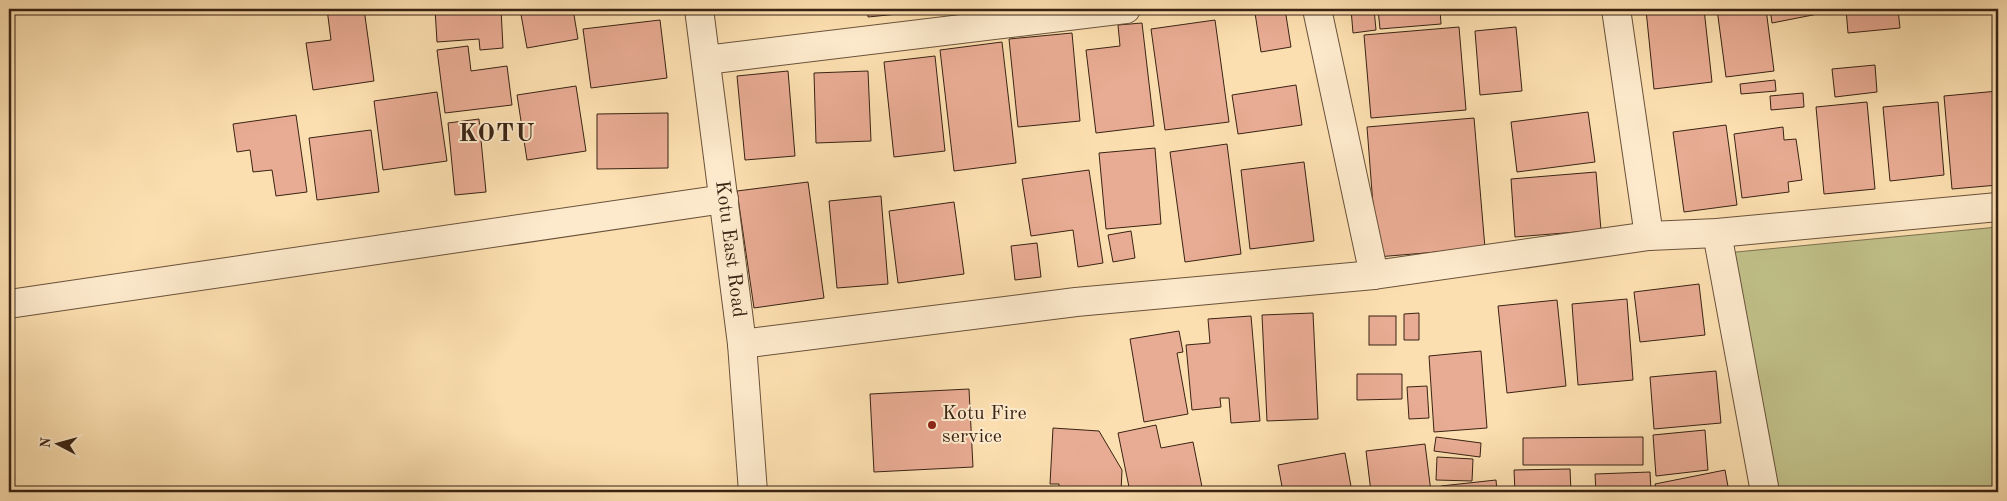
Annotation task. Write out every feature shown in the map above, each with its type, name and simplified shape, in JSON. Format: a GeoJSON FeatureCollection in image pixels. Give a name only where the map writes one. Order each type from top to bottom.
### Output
{"type":"FeatureCollection","features":[{"type":"Feature","properties":{"kind":"street","name":"Kotu East Road"},"geometry":{"type":"LineString","coordinates":[[699,9],[742,344],[753,492]]}},
{"type":"Feature","properties":{"kind":"street"},"geometry":{"type":"LineString","coordinates":[[706,60],[992,17],[1126,9]]}},
{"type":"Feature","properties":{"kind":"street"},"geometry":{"type":"LineString","coordinates":[[1317,9],[1374,276]]}},
{"type":"Feature","properties":{"kind":"street"},"geometry":{"type":"LineString","coordinates":[[1616,9],[1649,236]]}},
{"type":"Feature","properties":{"kind":"street"},"geometry":{"type":"LineString","coordinates":[[9,304],[724,200]]}},
{"type":"Feature","properties":{"kind":"street"},"geometry":{"type":"LineString","coordinates":[[742,344],[1076,302],[1374,276],[1649,236],[1717,233],[1998,207]]}},
{"type":"Feature","properties":{"kind":"street"},"geometry":{"type":"LineString","coordinates":[[1717,233],[1765,492]]}},
{"type":"Feature","properties":{"kind":"green space"},"geometry":{"type":"Polygon","coordinates":[[[1998,227],[1998,492],[1776,492],[1726,253],[1998,227]]]}},
{"type":"Feature","properties":{"kind":"building"},"geometry":{"type":"Polygon","coordinates":[[[327,9],[364,9],[374,81],[313,90],[306,43],[331,40],[327,9]]]}},
{"type":"Feature","properties":{"kind":"building"},"geometry":{"type":"Polygon","coordinates":[[[435,9],[501,9],[503,48],[480,50],[479,39],[437,42],[435,9]]]}},
{"type":"Feature","properties":{"kind":"building"},"geometry":{"type":"Polygon","coordinates":[[[520,9],[573,9],[578,39],[527,48],[520,9]]]}},
{"type":"Feature","properties":{"kind":"building"},"geometry":{"type":"Polygon","coordinates":[[[867,9],[938,9],[938,10],[868,17],[867,9]]]}},
{"type":"Feature","properties":{"kind":"building"},"geometry":{"type":"Polygon","coordinates":[[[1285,9],[1291,47],[1261,52],[1255,13],[1285,9]]]}},
{"type":"Feature","properties":{"kind":"building"},"geometry":{"type":"Polygon","coordinates":[[[1351,9],[1374,9],[1376,30],[1353,33],[1351,9]]]}},
{"type":"Feature","properties":{"kind":"building"},"geometry":{"type":"Polygon","coordinates":[[[1378,9],[1440,9],[1441,24],[1380,29],[1378,9]]]}},
{"type":"Feature","properties":{"kind":"building"},"geometry":{"type":"Polygon","coordinates":[[[1704,9],[1712,82],[1654,89],[1646,10],[1704,9]]]}},
{"type":"Feature","properties":{"kind":"building"},"geometry":{"type":"Polygon","coordinates":[[[1717,9],[1766,9],[1774,71],[1726,77],[1717,9]]]}},
{"type":"Feature","properties":{"kind":"building"},"geometry":{"type":"Polygon","coordinates":[[[1770,9],[1828,9],[1828,12],[1772,23],[1770,9]]]}},
{"type":"Feature","properties":{"kind":"building"},"geometry":{"type":"Polygon","coordinates":[[[1846,9],[1898,9],[1900,28],[1848,33],[1846,9]]]}},
{"type":"Feature","properties":{"kind":"building"},"geometry":{"type":"Polygon","coordinates":[[[660,20],[667,78],[591,88],[583,29],[660,20]]]}},
{"type":"Feature","properties":{"kind":"building"},"geometry":{"type":"Polygon","coordinates":[[[1215,20],[1229,122],[1165,130],[1151,29],[1215,20]]]}},
{"type":"Feature","properties":{"kind":"building"},"geometry":{"type":"Polygon","coordinates":[[[1142,23],[1154,126],[1096,133],[1086,50],[1120,46],[1118,25],[1142,23]]]}},
{"type":"Feature","properties":{"kind":"building"},"geometry":{"type":"Polygon","coordinates":[[[1459,27],[1466,110],[1371,118],[1364,35],[1459,27]]]}},
{"type":"Feature","properties":{"kind":"building"},"geometry":{"type":"Polygon","coordinates":[[[1516,27],[1522,91],[1480,95],[1475,31],[1516,27]]]}},
{"type":"Feature","properties":{"kind":"building"},"geometry":{"type":"Polygon","coordinates":[[[1072,33],[1080,121],[1018,127],[1009,39],[1072,33]]]}},
{"type":"Feature","properties":{"kind":"building"},"geometry":{"type":"Polygon","coordinates":[[[1002,42],[1016,163],[954,171],[940,50],[1002,42]]]}},
{"type":"Feature","properties":{"kind":"building"},"geometry":{"type":"Polygon","coordinates":[[[468,46],[471,71],[507,66],[512,105],[445,113],[437,50],[468,46]]]}},
{"type":"Feature","properties":{"kind":"building"},"geometry":{"type":"Polygon","coordinates":[[[935,56],[945,151],[894,157],[884,62],[935,56]]]}},
{"type":"Feature","properties":{"kind":"building"},"geometry":{"type":"Polygon","coordinates":[[[1875,65],[1877,92],[1835,97],[1832,69],[1875,65]]]}},
{"type":"Feature","properties":{"kind":"building"},"geometry":{"type":"Polygon","coordinates":[[[788,71],[795,156],[745,160],[737,76],[788,71]]]}},
{"type":"Feature","properties":{"kind":"building"},"geometry":{"type":"Polygon","coordinates":[[[868,71],[871,141],[816,143],[814,73],[868,71]]]}},
{"type":"Feature","properties":{"kind":"building"},"geometry":{"type":"Polygon","coordinates":[[[1775,80],[1776,91],[1741,94],[1740,84],[1775,80]]]}},
{"type":"Feature","properties":{"kind":"building"},"geometry":{"type":"Polygon","coordinates":[[[1296,85],[1302,125],[1238,134],[1232,95],[1296,85]]]}},
{"type":"Feature","properties":{"kind":"building"},"geometry":{"type":"Polygon","coordinates":[[[576,86],[586,151],[527,160],[517,95],[576,86]]]}},
{"type":"Feature","properties":{"kind":"building"},"geometry":{"type":"Polygon","coordinates":[[[1998,91],[1998,185],[1952,189],[1944,96],[1998,91]]]}},
{"type":"Feature","properties":{"kind":"building"},"geometry":{"type":"Polygon","coordinates":[[[437,92],[447,161],[383,170],[374,101],[437,92]]]}},
{"type":"Feature","properties":{"kind":"building"},"geometry":{"type":"Polygon","coordinates":[[[1803,93],[1804,107],[1771,110],[1770,96],[1803,93]]]}},
{"type":"Feature","properties":{"kind":"building"},"geometry":{"type":"Polygon","coordinates":[[[1867,102],[1875,189],[1824,194],[1816,107],[1867,102]]]}},
{"type":"Feature","properties":{"kind":"building"},"geometry":{"type":"Polygon","coordinates":[[[1938,102],[1944,175],[1890,181],[1883,107],[1938,102]]]}},
{"type":"Feature","properties":{"kind":"building"},"geometry":{"type":"Polygon","coordinates":[[[1588,112],[1595,162],[1517,172],[1511,122],[1588,112]]]}},
{"type":"Feature","properties":{"kind":"building"},"geometry":{"type":"Polygon","coordinates":[[[668,113],[668,168],[597,169],[597,114],[668,113]]]}},
{"type":"Feature","properties":{"kind":"building"},"geometry":{"type":"Polygon","coordinates":[[[296,115],[307,192],[276,196],[272,170],[253,172],[250,150],[237,152],[233,124],[296,115]]]}},
{"type":"Feature","properties":{"kind":"building"},"geometry":{"type":"Polygon","coordinates":[[[1474,118],[1485,248],[1377,257],[1367,127],[1474,118]]]}},
{"type":"Feature","properties":{"kind":"building"},"geometry":{"type":"Polygon","coordinates":[[[479,119],[486,192],[455,195],[448,123],[479,119]]]}},
{"type":"Feature","properties":{"kind":"building"},"geometry":{"type":"Polygon","coordinates":[[[1726,125],[1737,205],[1684,212],[1673,132],[1726,125]]]}},
{"type":"Feature","properties":{"kind":"building"},"geometry":{"type":"Polygon","coordinates":[[[1783,127],[1784,140],[1796,139],[1802,180],[1788,182],[1789,192],[1742,198],[1734,134],[1783,127]]]}},
{"type":"Feature","properties":{"kind":"building"},"geometry":{"type":"Polygon","coordinates":[[[371,130],[379,192],[317,200],[309,138],[371,130]]]}},
{"type":"Feature","properties":{"kind":"building"},"geometry":{"type":"Polygon","coordinates":[[[1227,144],[1241,254],[1185,262],[1170,152],[1227,144]]]}},
{"type":"Feature","properties":{"kind":"building"},"geometry":{"type":"Polygon","coordinates":[[[1155,148],[1161,224],[1106,229],[1099,153],[1155,148]]]}},
{"type":"Feature","properties":{"kind":"building"},"geometry":{"type":"Polygon","coordinates":[[[1304,162],[1314,241],[1250,249],[1241,170],[1304,162]]]}},
{"type":"Feature","properties":{"kind":"building"},"geometry":{"type":"Polygon","coordinates":[[[1089,170],[1103,263],[1078,267],[1073,230],[1031,236],[1022,179],[1089,170]]]}},
{"type":"Feature","properties":{"kind":"building"},"geometry":{"type":"Polygon","coordinates":[[[1596,172],[1601,230],[1515,237],[1511,179],[1596,172]]]}},
{"type":"Feature","properties":{"kind":"building"},"geometry":{"type":"Polygon","coordinates":[[[808,182],[824,298],[754,308],[737,191],[808,182]]]}},
{"type":"Feature","properties":{"kind":"building"},"geometry":{"type":"Polygon","coordinates":[[[881,196],[888,284],[837,288],[829,201],[881,196]]]}},
{"type":"Feature","properties":{"kind":"building"},"geometry":{"type":"Polygon","coordinates":[[[954,202],[964,274],[898,283],[889,211],[954,202]]]}},
{"type":"Feature","properties":{"kind":"building"},"geometry":{"type":"Polygon","coordinates":[[[1131,231],[1135,258],[1113,262],[1108,235],[1131,231]]]}},
{"type":"Feature","properties":{"kind":"building"},"geometry":{"type":"Polygon","coordinates":[[[1037,243],[1041,277],[1015,280],[1011,246],[1037,243]]]}},
{"type":"Feature","properties":{"kind":"building"},"geometry":{"type":"Polygon","coordinates":[[[1699,284],[1705,335],[1640,342],[1634,292],[1699,284]]]}},
{"type":"Feature","properties":{"kind":"building"},"geometry":{"type":"Polygon","coordinates":[[[1627,299],[1633,380],[1578,385],[1572,304],[1627,299]]]}},
{"type":"Feature","properties":{"kind":"building"},"geometry":{"type":"Polygon","coordinates":[[[1557,300],[1566,386],[1507,393],[1498,306],[1557,300]]]}},
{"type":"Feature","properties":{"kind":"building"},"geometry":{"type":"Polygon","coordinates":[[[1313,313],[1318,419],[1267,421],[1262,315],[1313,313]]]}},
{"type":"Feature","properties":{"kind":"building"},"geometry":{"type":"Polygon","coordinates":[[[1419,313],[1419,340],[1404,340],[1404,314],[1419,313]]]}},
{"type":"Feature","properties":{"kind":"building"},"geometry":{"type":"Polygon","coordinates":[[[1251,316],[1260,421],[1231,423],[1229,398],[1220,398],[1221,407],[1192,410],[1186,345],[1210,343],[1208,319],[1251,316]]]}},
{"type":"Feature","properties":{"kind":"building"},"geometry":{"type":"Polygon","coordinates":[[[1369,316],[1396,316],[1396,345],[1369,345],[1369,316]]]}},
{"type":"Feature","properties":{"kind":"building"},"geometry":{"type":"Polygon","coordinates":[[[1179,331],[1183,352],[1177,353],[1188,414],[1144,422],[1130,339],[1179,331]]]}},
{"type":"Feature","properties":{"kind":"building"},"geometry":{"type":"Polygon","coordinates":[[[1481,351],[1487,428],[1434,432],[1429,356],[1481,351]]]}},
{"type":"Feature","properties":{"kind":"building"},"geometry":{"type":"Polygon","coordinates":[[[1716,371],[1721,423],[1654,429],[1650,377],[1716,371]]]}},
{"type":"Feature","properties":{"kind":"building"},"geometry":{"type":"Polygon","coordinates":[[[1357,374],[1402,374],[1402,399],[1357,400],[1357,374]]]}},
{"type":"Feature","properties":{"kind":"building"},"geometry":{"type":"Polygon","coordinates":[[[1427,386],[1429,418],[1409,419],[1407,387],[1427,386]]]}},
{"type":"Feature","properties":{"kind":"building"},"geometry":{"type":"Polygon","coordinates":[[[969,389],[973,467],[874,472],[870,394],[969,389]]]}},
{"type":"Feature","properties":{"kind":"building"},"geometry":{"type":"Polygon","coordinates":[[[1156,425],[1161,448],[1193,442],[1203,492],[1130,492],[1118,433],[1156,425]]]}},
{"type":"Feature","properties":{"kind":"building"},"geometry":{"type":"Polygon","coordinates":[[[1053,428],[1099,431],[1122,470],[1121,492],[1059,492],[1059,484],[1050,484],[1053,428]]]}},
{"type":"Feature","properties":{"kind":"building"},"geometry":{"type":"Polygon","coordinates":[[[1705,430],[1708,470],[1656,476],[1653,435],[1705,430]]]}},
{"type":"Feature","properties":{"kind":"building"},"geometry":{"type":"Polygon","coordinates":[[[1436,437],[1481,443],[1480,457],[1434,451],[1436,437]]]}},
{"type":"Feature","properties":{"kind":"building"},"geometry":{"type":"Polygon","coordinates":[[[1643,437],[1643,465],[1523,465],[1523,438],[1643,437]]]}},
{"type":"Feature","properties":{"kind":"building"},"geometry":{"type":"Polygon","coordinates":[[[1425,444],[1431,492],[1371,492],[1366,451],[1425,444]]]}},
{"type":"Feature","properties":{"kind":"building"},"geometry":{"type":"Polygon","coordinates":[[[1345,453],[1352,492],[1283,492],[1278,465],[1345,453]]]}},
{"type":"Feature","properties":{"kind":"building"},"geometry":{"type":"Polygon","coordinates":[[[1437,457],[1473,459],[1472,481],[1436,480],[1437,457]]]}},
{"type":"Feature","properties":{"kind":"building"},"geometry":{"type":"Polygon","coordinates":[[[1570,469],[1571,492],[1515,492],[1514,470],[1570,469]]]}},
{"type":"Feature","properties":{"kind":"building"},"geometry":{"type":"Polygon","coordinates":[[[1725,470],[1729,492],[1657,492],[1655,484],[1725,470]]]}},
{"type":"Feature","properties":{"kind":"building"},"geometry":{"type":"Polygon","coordinates":[[[1650,472],[1651,492],[1596,492],[1595,474],[1650,472]]]}},
{"type":"Feature","properties":{"kind":"building"},"geometry":{"type":"Polygon","coordinates":[[[1496,480],[1497,492],[1442,492],[1441,486],[1496,480]]]}},
{"type":"Feature","properties":{"kind":"place","name":"Kotu Fire service"},"geometry":{"type":"Point","coordinates":[932,425]}},
{"type":"Feature","properties":{"kind":"district","name":"KOTU"},"geometry":{"type":"Point","coordinates":[497,134]}}]}
